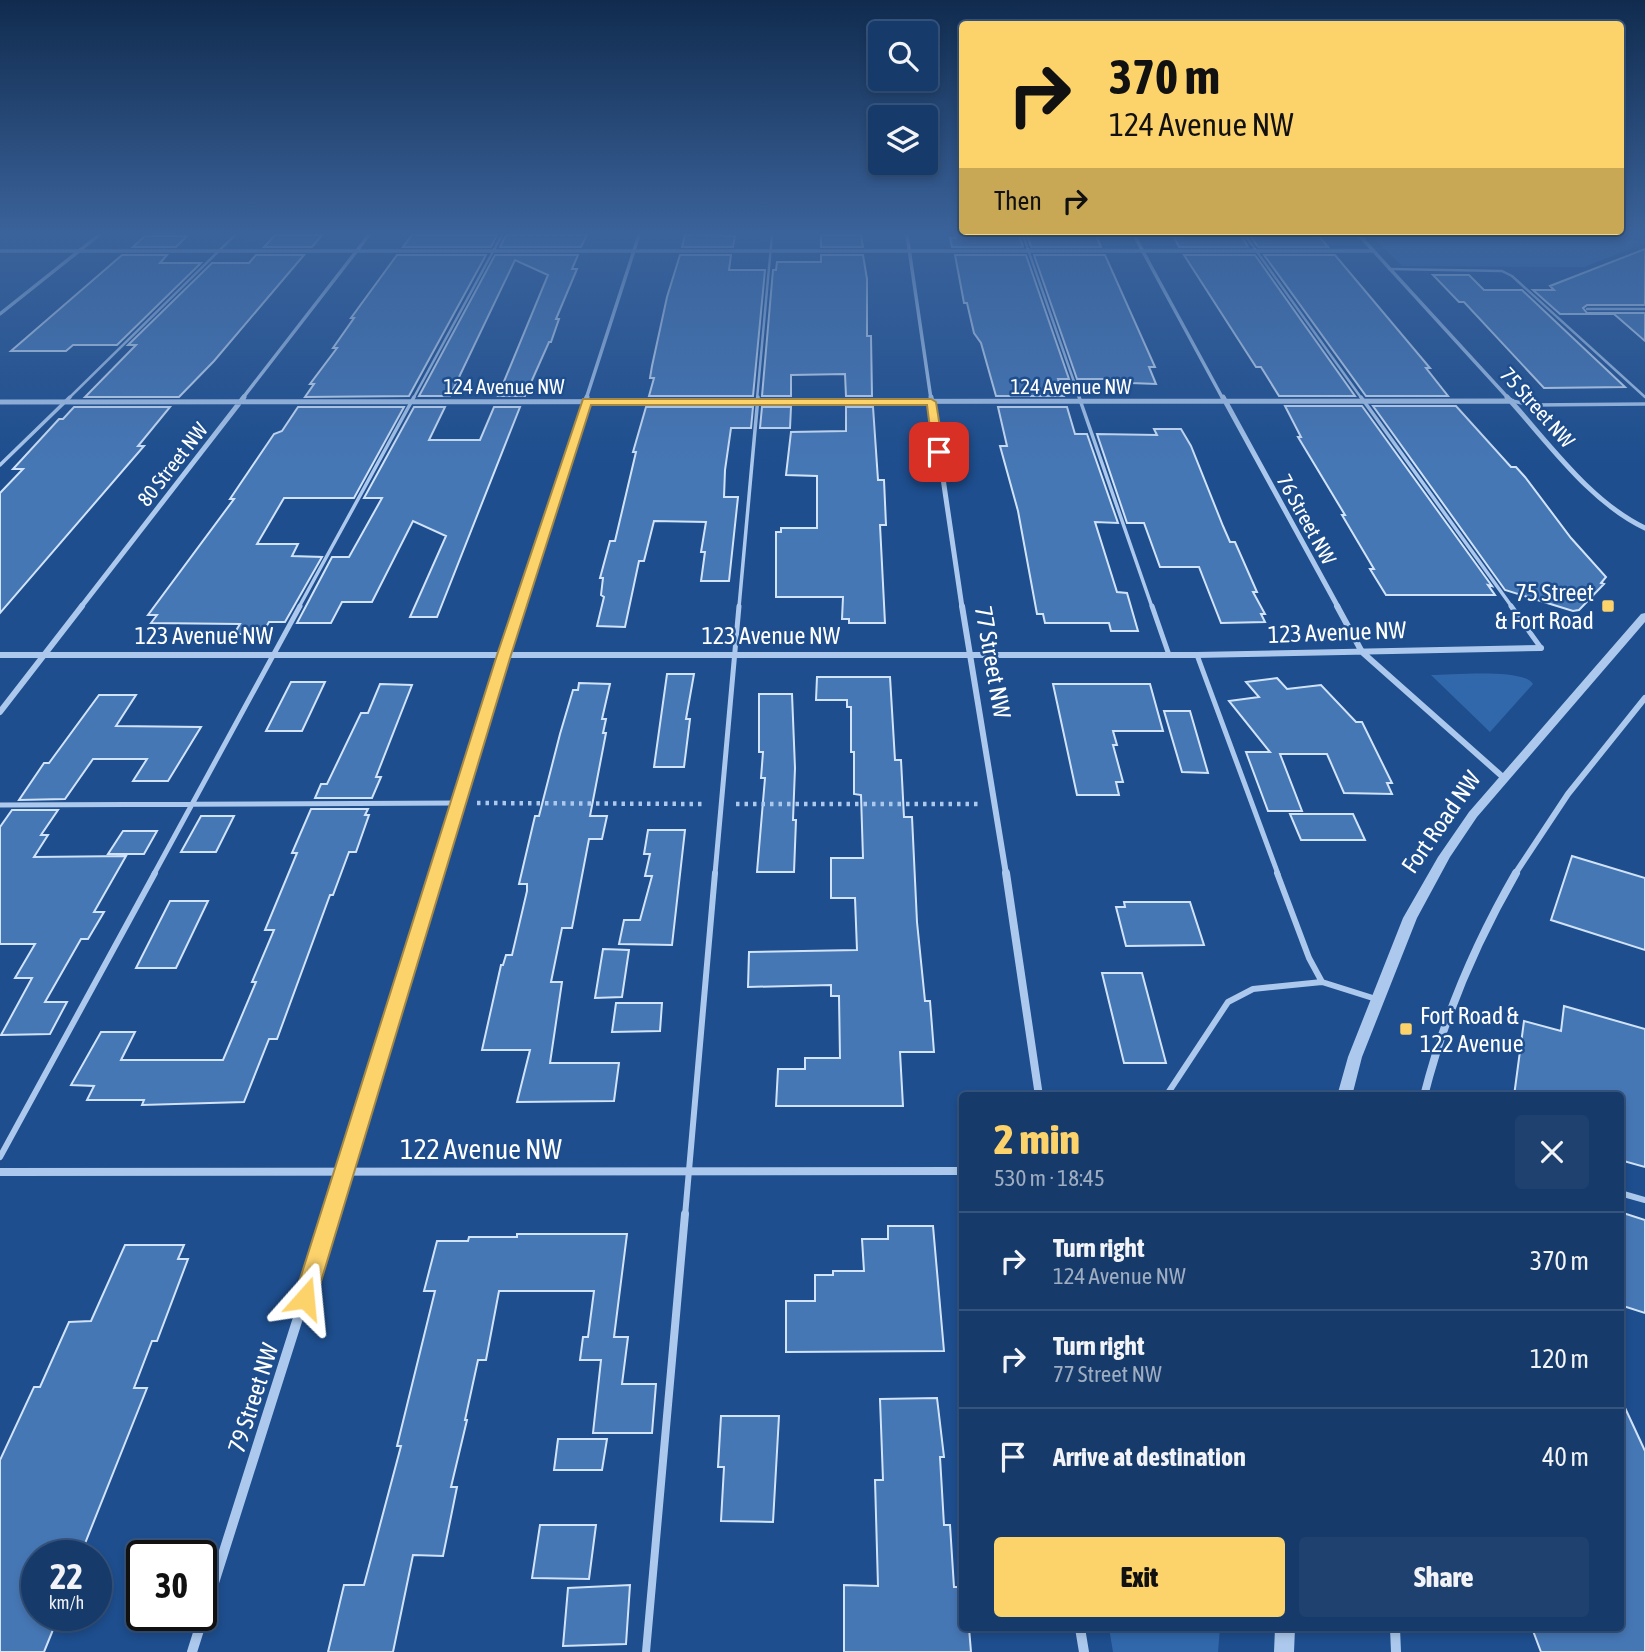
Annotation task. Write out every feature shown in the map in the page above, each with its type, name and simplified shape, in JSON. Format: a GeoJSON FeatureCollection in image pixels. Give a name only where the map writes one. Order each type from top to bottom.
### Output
{"type":"FeatureCollection","features":[{"type":"Feature","properties":{"kind":"street","name":"80 Street NW"},"geometry":{"type":"LineString","coordinates":[[0,712],[309,312]]}},
{"type":"Feature","properties":{"kind":"street","name":"79 Street NW"},"geometry":{"type":"LineString","coordinates":[[192,1652],[345,1171],[504,655],[615,312]]}},
{"type":"Feature","properties":{"kind":"street","name":"77 Street NW"},"geometry":{"type":"LineString","coordinates":[[918,312],[1038,1092]]}},
{"type":"Feature","properties":{"kind":"street","name":"76 Street NW"},"geometry":{"type":"LineString","coordinates":[[1176,312],[1362,652],[1504,778]]}},
{"type":"Feature","properties":{"kind":"street","name":"75 Street NW"},"geometry":{"type":"LineString","coordinates":[[1429,312],[1604,503],[1613,511],[1645,528]]}},
{"type":"Feature","properties":{"kind":"street","name":"124 Avenue NW"},"geometry":{"type":"LineString","coordinates":[[0,402],[1512,401]]}},
{"type":"Feature","properties":{"kind":"street","name":"Fort Road NW"},"geometry":{"type":"LineString","coordinates":[[1345,1092],[1354,1057],[1410,918],[1444,857],[1473,815],[1645,616]]}},
{"type":"Feature","properties":{"kind":"street","name":"123 Avenue NW"},"geometry":{"type":"LineString","coordinates":[[0,654],[1197,655],[1541,648]]}},
{"type":"Feature","properties":{"kind":"street"},"geometry":{"type":"LineString","coordinates":[[1425,1092],[1455,995],[1510,883],[1568,795],[1645,698]]}},
{"type":"Feature","properties":{"kind":"street","name":"122 Avenue NW"},"geometry":{"type":"LineString","coordinates":[[0,1172],[959,1171]]}},
{"type":"Feature","properties":{"kind":"street"},"geometry":{"type":"LineString","coordinates":[[1080,1631],[1084,1652]]}},
{"type":"Feature","properties":{"kind":"street"},"geometry":{"type":"LineString","coordinates":[[1284,1652],[1285,1631]]}},
{"type":"Feature","properties":{"kind":"street"},"geometry":{"type":"LineString","coordinates":[[1395,1631],[1396,1652]]}},
{"type":"Feature","properties":{"kind":"lane"},"geometry":{"type":"LineString","coordinates":[[0,465],[155,312]]}},
{"type":"Feature","properties":{"kind":"lane"},"geometry":{"type":"LineString","coordinates":[[0,1157],[459,312]]}},
{"type":"Feature","properties":{"kind":"lane"},"geometry":{"type":"LineString","coordinates":[[646,1652],[765,312]]}},
{"type":"Feature","properties":{"kind":"lane"},"geometry":{"type":"LineString","coordinates":[[1049,312],[1169,655]]}},
{"type":"Feature","properties":{"kind":"lane"},"geometry":{"type":"LineString","coordinates":[[1302,312],[1541,648]]}},
{"type":"Feature","properties":{"kind":"lane"},"geometry":{"type":"LineString","coordinates":[[1552,312],[1645,397]]}},
{"type":"Feature","properties":{"kind":"lane"},"geometry":{"type":"LineString","coordinates":[[1512,401],[1532,405],[1645,404]]}},
{"type":"Feature","properties":{"kind":"lane"},"geometry":{"type":"LineString","coordinates":[[1197,655],[1309,958],[1322,982]]}},
{"type":"Feature","properties":{"kind":"lane"},"geometry":{"type":"LineString","coordinates":[[0,805],[458,803]]}},
{"type":"Feature","properties":{"kind":"lane"},"geometry":{"type":"LineString","coordinates":[[1169,1092],[1228,1002],[1253,989],[1322,982],[1376,999]]}},
{"type":"Feature","properties":{"kind":"lane"},"geometry":{"type":"LineString","coordinates":[[1624,1194],[1645,1200]]}},
{"type":"Feature","properties":{"kind":"shaded area"},"geometry":{"type":"Polygon","coordinates":[[[1502,674],[1527,679],[1533,684],[1490,732],[1431,675],[1502,674]]]}},
{"type":"Feature","properties":{"kind":"shaded area"},"geometry":{"type":"Polygon","coordinates":[[[1110,1631],[1220,1631],[1218,1652],[1113,1652],[1110,1631]]]}},
{"type":"Feature","properties":{"kind":"building"},"geometry":{"type":"Polygon","coordinates":[[[56,312],[151,312],[117,345],[73,345],[66,351],[11,351],[56,312]]]}},
{"type":"Feature","properties":{"kind":"building"},"geometry":{"type":"Polygon","coordinates":[[[162,312],[256,312],[179,397],[85,397],[136,345],[128,345],[162,312]]]}},
{"type":"Feature","properties":{"kind":"building"},"geometry":{"type":"Polygon","coordinates":[[[355,312],[455,312],[409,396],[305,397],[314,384],[310,384],[337,348],[333,348],[354,318],[351,318],[355,312]]]}},
{"type":"Feature","properties":{"kind":"building"},"geometry":{"type":"Polygon","coordinates":[[[464,312],[490,312],[450,396],[419,396],[464,312]]]}},
{"type":"Feature","properties":{"kind":"building"},"geometry":{"type":"Polygon","coordinates":[[[533,312],[559,312],[551,342],[525,396],[498,396],[533,312]]]}},
{"type":"Feature","properties":{"kind":"building"},"geometry":{"type":"Polygon","coordinates":[[[664,312],[761,312],[753,396],[649,396],[654,378],[650,378],[664,312]]]}},
{"type":"Feature","properties":{"kind":"building"},"geometry":{"type":"Polygon","coordinates":[[[769,312],[867,312],[867,336],[871,336],[872,396],[846,396],[845,374],[791,375],[791,396],[762,396],[769,312]]]}},
{"type":"Feature","properties":{"kind":"building"},"geometry":{"type":"Polygon","coordinates":[[[969,312],[1046,312],[1069,379],[1058,379],[1064,396],[996,396],[981,343],[974,333],[969,312]]]}},
{"type":"Feature","properties":{"kind":"building"},"geometry":{"type":"Polygon","coordinates":[[[1054,312],[1130,312],[1155,367],[1149,367],[1156,384],[1131,383],[1129,379],[1077,379],[1054,312]]]}},
{"type":"Feature","properties":{"kind":"building"},"geometry":{"type":"Polygon","coordinates":[[[1221,312],[1295,312],[1355,396],[1279,396],[1261,367],[1256,367],[1221,312]]]}},
{"type":"Feature","properties":{"kind":"building"},"geometry":{"type":"Polygon","coordinates":[[[1305,312],[1383,312],[1430,368],[1426,368],[1448,396],[1366,396],[1305,312]]]}},
{"type":"Feature","properties":{"kind":"building"},"geometry":{"type":"Polygon","coordinates":[[[1473,312],[1545,312],[1625,387],[1544,388],[1473,312]]]}},
{"type":"Feature","properties":{"kind":"building"},"geometry":{"type":"Polygon","coordinates":[[[1558,312],[1645,313],[1645,341],[1614,314],[1558,312]]]}},
{"type":"Feature","properties":{"kind":"building"},"geometry":{"type":"Polygon","coordinates":[[[1285,406],[1362,406],[1492,586],[1488,585],[1495,595],[1386,595],[1342,515],[1345,515],[1298,437],[1301,437],[1285,406]]]}},
{"type":"Feature","properties":{"kind":"building"},"geometry":{"type":"Polygon","coordinates":[[[1373,406],[1456,406],[1511,467],[1516,467],[1525,477],[1571,538],[1606,577],[1601,583],[1604,584],[1579,610],[1573,611],[1505,590],[1373,406]]]}},
{"type":"Feature","properties":{"kind":"building"},"geometry":{"type":"Polygon","coordinates":[[[74,407],[170,407],[138,446],[144,446],[0,613],[0,493],[23,469],[13,469],[59,419],[63,419],[74,407]]]}},
{"type":"Feature","properties":{"kind":"building"},"geometry":{"type":"Polygon","coordinates":[[[298,407],[404,407],[354,498],[284,498],[257,544],[298,544],[292,556],[322,557],[285,622],[269,622],[262,634],[234,634],[240,624],[151,623],[157,615],[148,615],[234,499],[230,499],[274,434],[282,431],[298,407]]]}},
{"type":"Feature","properties":{"kind":"building"},"geometry":{"type":"Polygon","coordinates":[[[414,407],[445,407],[429,440],[480,440],[494,407],[520,407],[437,617],[410,617],[446,536],[413,521],[372,602],[342,602],[331,623],[297,623],[332,557],[349,557],[382,498],[364,498],[414,407]]]}},
{"type":"Feature","properties":{"kind":"building"},"geometry":{"type":"Polygon","coordinates":[[[646,407],[753,407],[751,428],[731,428],[725,470],[724,497],[738,497],[729,581],[701,581],[705,552],[701,552],[706,522],[654,521],[644,561],[639,561],[625,627],[597,626],[604,597],[601,595],[603,578],[600,578],[610,541],[615,541],[636,452],[633,452],[646,407]]]}},
{"type":"Feature","properties":{"kind":"building"},"geometry":{"type":"Polygon","coordinates":[[[762,407],[791,407],[790,428],[760,428],[762,407]]]}},
{"type":"Feature","properties":{"kind":"building"},"geometry":{"type":"Polygon","coordinates":[[[846,407],[873,407],[878,480],[884,480],[886,525],[880,525],[885,623],[849,623],[849,619],[842,619],[843,597],[776,597],[776,532],[781,532],[781,528],[817,528],[817,476],[786,475],[791,432],[846,431],[846,407]]]}},
{"type":"Feature","properties":{"kind":"building"},"geometry":{"type":"Polygon","coordinates":[[[998,407],[1067,407],[1075,434],[1087,434],[1118,523],[1095,522],[1117,592],[1127,593],[1138,631],[1111,631],[1109,623],[1045,623],[1043,614],[1037,614],[1018,511],[1000,446],[1007,446],[998,407]]]}},
{"type":"Feature","properties":{"kind":"building"},"geometry":{"type":"Polygon","coordinates":[[[1154,429],[1181,429],[1191,446],[1230,542],[1235,542],[1257,592],[1253,592],[1265,614],[1261,614],[1265,622],[1221,623],[1199,567],[1160,567],[1144,523],[1127,523],[1097,434],[1157,435],[1154,429]]]}},
{"type":"Feature","properties":{"kind":"building"},"geometry":{"type":"Polygon","coordinates":[[[667,674],[694,674],[686,719],[690,719],[684,767],[654,767],[667,674]]]}},
{"type":"Feature","properties":{"kind":"building"},"geometry":{"type":"Polygon","coordinates":[[[817,677],[890,677],[895,760],[901,760],[904,817],[912,817],[917,922],[925,1001],[930,1001],[934,1052],[900,1052],[903,1106],[776,1106],[778,1069],[805,1069],[805,1058],[840,1058],[839,996],[831,996],[831,985],[748,987],[749,952],[857,950],[855,898],[831,898],[831,858],[863,858],[861,795],[854,794],[851,707],[847,707],[847,700],[816,700],[817,677]]]}},
{"type":"Feature","properties":{"kind":"building"},"geometry":{"type":"Polygon","coordinates":[[[1277,678],[1287,689],[1321,685],[1356,722],[1362,722],[1392,783],[1387,783],[1392,794],[1344,793],[1327,754],[1280,754],[1302,811],[1268,811],[1246,752],[1270,752],[1229,701],[1259,697],[1246,682],[1277,678]]]}},
{"type":"Feature","properties":{"kind":"building"},"geometry":{"type":"Polygon","coordinates":[[[291,682],[325,682],[302,731],[266,731],[291,682]]]}},
{"type":"Feature","properties":{"kind":"building"},"geometry":{"type":"Polygon","coordinates":[[[579,683],[610,684],[602,719],[606,719],[603,733],[606,733],[590,816],[607,816],[602,839],[589,839],[572,928],[562,928],[551,982],[562,982],[550,1063],[619,1063],[614,1101],[517,1102],[530,1050],[482,1050],[501,965],[506,955],[512,955],[527,891],[527,884],[519,884],[535,816],[539,816],[573,690],[578,690],[579,683]]]}},
{"type":"Feature","properties":{"kind":"building"},"geometry":{"type":"Polygon","coordinates":[[[380,684],[412,685],[376,777],[381,777],[372,798],[315,798],[321,784],[327,784],[361,713],[368,713],[380,684]]]}},
{"type":"Feature","properties":{"kind":"building"},"geometry":{"type":"Polygon","coordinates":[[[1053,684],[1150,684],[1163,731],[1113,731],[1117,745],[1113,745],[1123,782],[1116,782],[1119,795],[1077,795],[1053,684]]]}},
{"type":"Feature","properties":{"kind":"building"},"geometry":{"type":"Polygon","coordinates":[[[759,694],[792,694],[795,768],[793,820],[796,820],[794,872],[757,872],[765,778],[761,778],[763,752],[759,752],[759,694]]]}},
{"type":"Feature","properties":{"kind":"building"},"geometry":{"type":"Polygon","coordinates":[[[99,695],[136,695],[116,726],[201,727],[168,781],[133,781],[147,759],[93,759],[65,799],[19,800],[44,763],[49,763],[99,695]]]}},
{"type":"Feature","properties":{"kind":"building"},"geometry":{"type":"Polygon","coordinates":[[[1164,711],[1190,711],[1208,773],[1182,772],[1164,711]]]}},
{"type":"Feature","properties":{"kind":"building"},"geometry":{"type":"Polygon","coordinates":[[[311,809],[368,809],[365,815],[369,815],[356,852],[349,852],[333,895],[330,895],[277,1039],[269,1039],[244,1102],[142,1105],[144,1100],[87,1100],[94,1086],[71,1085],[101,1032],[135,1032],[121,1060],[223,1060],[256,982],[252,982],[274,930],[265,930],[297,853],[292,853],[311,809]]]}},
{"type":"Feature","properties":{"kind":"building"},"geometry":{"type":"Polygon","coordinates":[[[12,810],[58,810],[41,835],[48,835],[34,857],[126,856],[94,912],[104,912],[88,939],[81,939],[45,1002],[67,1002],[50,1034],[1,1035],[32,978],[15,978],[35,944],[0,944],[0,827],[12,810]]]}},
{"type":"Feature","properties":{"kind":"building"},"geometry":{"type":"Polygon","coordinates":[[[1290,814],[1353,814],[1365,840],[1301,840],[1290,814]]]}},
{"type":"Feature","properties":{"kind":"building"},"geometry":{"type":"Polygon","coordinates":[[[201,816],[234,816],[216,852],[181,852],[201,816]]]}},
{"type":"Feature","properties":{"kind":"building"},"geometry":{"type":"Polygon","coordinates":[[[648,830],[685,830],[672,945],[619,944],[624,920],[640,920],[652,876],[645,876],[650,854],[644,854],[648,830]]]}},
{"type":"Feature","properties":{"kind":"building"},"geometry":{"type":"Polygon","coordinates":[[[123,831],[157,831],[144,854],[108,854],[123,831]]]}},
{"type":"Feature","properties":{"kind":"building"},"geometry":{"type":"Polygon","coordinates":[[[1572,856],[1645,878],[1645,950],[1551,920],[1572,856]]]}},
{"type":"Feature","properties":{"kind":"building"},"geometry":{"type":"Polygon","coordinates":[[[170,901],[208,901],[176,968],[136,968],[170,901]]]}},
{"type":"Feature","properties":{"kind":"building"},"geometry":{"type":"Polygon","coordinates":[[[1124,902],[1190,902],[1204,945],[1126,946],[1116,907],[1125,907],[1124,902]]]}},
{"type":"Feature","properties":{"kind":"building"},"geometry":{"type":"Polygon","coordinates":[[[603,949],[629,950],[622,997],[595,998],[603,949]]]}},
{"type":"Feature","properties":{"kind":"building"},"geometry":{"type":"Polygon","coordinates":[[[1102,973],[1142,973],[1166,1063],[1124,1063],[1102,973]]]}},
{"type":"Feature","properties":{"kind":"building"},"geometry":{"type":"Polygon","coordinates":[[[616,1003],[662,1003],[660,1031],[612,1032],[616,1003]]]}},
{"type":"Feature","properties":{"kind":"building"},"geometry":{"type":"Polygon","coordinates":[[[1564,1006],[1645,1029],[1645,1167],[1624,1161],[1624,1092],[1515,1092],[1524,1021],[1561,1031],[1564,1006]]]}},
{"type":"Feature","properties":{"kind":"building"},"geometry":{"type":"Polygon","coordinates":[[[1624,1213],[1645,1220],[1645,1313],[1624,1306],[1624,1213]]]}},
{"type":"Feature","properties":{"kind":"building"},"geometry":{"type":"Polygon","coordinates":[[[888,1226],[933,1226],[944,1351],[786,1352],[786,1301],[815,1301],[815,1275],[833,1275],[833,1271],[864,1271],[862,1239],[888,1239],[888,1226]]]}},
{"type":"Feature","properties":{"kind":"building"},"geometry":{"type":"Polygon","coordinates":[[[517,1234],[627,1234],[614,1337],[628,1337],[622,1384],[656,1384],[652,1433],[593,1433],[601,1360],[580,1360],[583,1337],[588,1337],[594,1291],[499,1291],[486,1360],[478,1360],[465,1420],[451,1487],[457,1487],[443,1556],[413,1555],[393,1652],[328,1652],[344,1585],[364,1585],[401,1446],[397,1446],[435,1291],[424,1291],[437,1241],[468,1241],[469,1237],[517,1237],[517,1234]]]}},
{"type":"Feature","properties":{"kind":"building"},"geometry":{"type":"Polygon","coordinates":[[[125,1245],[184,1245],[178,1259],[188,1259],[157,1341],[152,1341],[134,1388],[147,1388],[86,1540],[21,1540],[21,1631],[53,1631],[44,1652],[0,1652],[0,1460],[34,1387],[40,1387],[69,1322],[91,1321],[125,1245]]]}},
{"type":"Feature","properties":{"kind":"building"},"geometry":{"type":"Polygon","coordinates":[[[937,1398],[944,1457],[940,1457],[944,1525],[950,1525],[954,1587],[959,1587],[959,1631],[969,1631],[971,1652],[844,1652],[844,1585],[878,1586],[875,1480],[883,1480],[880,1399],[937,1398]]]}},
{"type":"Feature","properties":{"kind":"building"},"geometry":{"type":"Polygon","coordinates":[[[1624,1406],[1645,1451],[1645,1652],[1541,1652],[1533,1631],[1624,1631],[1624,1406]]]}},
{"type":"Feature","properties":{"kind":"building"},"geometry":{"type":"Polygon","coordinates":[[[721,1416],[779,1416],[773,1522],[721,1521],[724,1467],[718,1467],[721,1416]]]}},
{"type":"Feature","properties":{"kind":"building"},"geometry":{"type":"Polygon","coordinates":[[[558,1439],[607,1439],[602,1470],[554,1470],[558,1439]]]}},
{"type":"Feature","properties":{"kind":"building"},"geometry":{"type":"Polygon","coordinates":[[[540,1525],[596,1525],[589,1579],[532,1578],[540,1525]]]}},
{"type":"Feature","properties":{"kind":"building"},"geometry":{"type":"Polygon","coordinates":[[[630,1585],[626,1644],[563,1646],[568,1588],[630,1585]]]}},
{"type":"Feature","properties":{"kind":"place","name":"75 Street & Fort Road"},"geometry":{"type":"Point","coordinates":[1608,606]}},
{"type":"Feature","properties":{"kind":"place","name":"Fort Road & 122 Avenue"},"geometry":{"type":"Point","coordinates":[1406,1029]}},
{"type":"Feature","properties":{"kind":"route"},"geometry":{"type":"LineString","coordinates":[[305,1298],[504,655],[587,402],[931,402],[939,452]]}}]}
